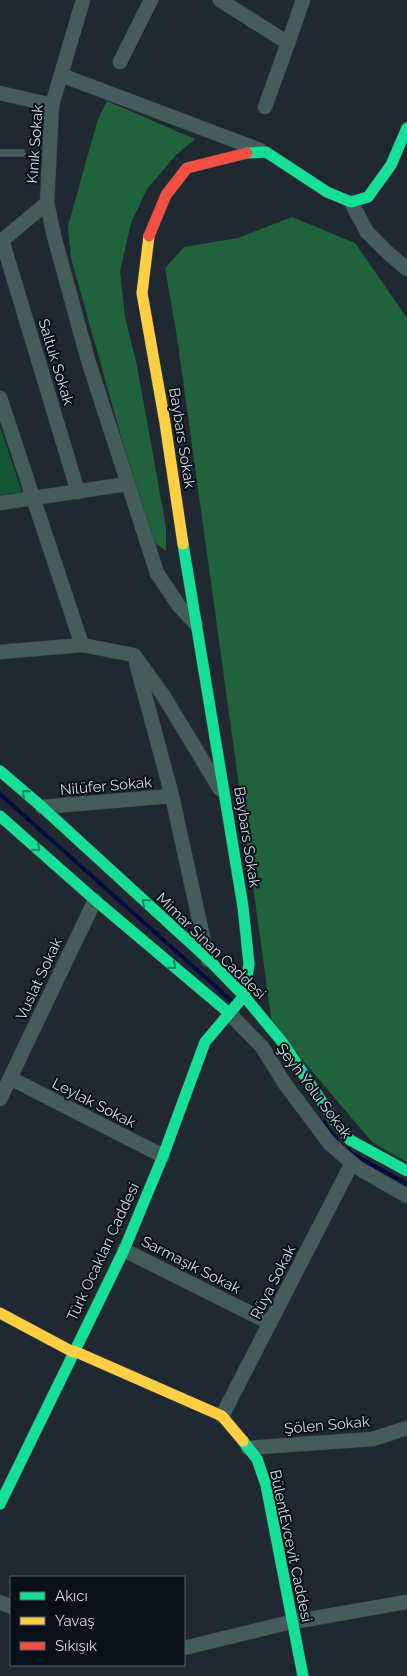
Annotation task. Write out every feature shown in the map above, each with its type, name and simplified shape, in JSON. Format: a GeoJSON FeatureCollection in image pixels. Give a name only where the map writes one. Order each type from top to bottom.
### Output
{"type":"FeatureCollection","features":[{"type":"Feature","properties":{"kind":"street","name":"Kınık Sokak"},"geometry":{"type":"LineString","coordinates":[[1,241],[47,203],[52,105],[83,0]]}},
{"type":"Feature","properties":{"kind":"street"},"geometry":{"type":"LineString","coordinates":[[120,62],[151,0]]}},
{"type":"Feature","properties":{"kind":"street"},"geometry":{"type":"LineString","coordinates":[[220,0],[288,43]]}},
{"type":"Feature","properties":{"kind":"street"},"geometry":{"type":"LineString","coordinates":[[265,107],[303,0]]}},
{"type":"Feature","properties":{"kind":"street"},"geometry":{"type":"LineString","coordinates":[[62,75],[266,152],[326,192],[352,202],[368,197],[391,165],[407,128]]}},
{"type":"Feature","properties":{"kind":"street"},"geometry":{"type":"LineString","coordinates":[[0,93],[52,105]]}},
{"type":"Feature","properties":{"kind":"street","name":"Baybars Sokak"},"geometry":{"type":"LineString","coordinates":[[244,996],[249,964],[244,907],[196,624],[165,422],[142,293],[147,240],[166,195],[187,168],[244,153],[266,152]]}},
{"type":"Feature","properties":{"kind":"street"},"geometry":{"type":"LineString","coordinates":[[352,202],[367,232],[407,270]]}},
{"type":"Feature","properties":{"kind":"street"},"geometry":{"type":"LineString","coordinates":[[47,203],[54,236],[88,360],[157,573],[179,606],[196,624]]}},
{"type":"Feature","properties":{"kind":"street","name":"Saltuk Sokak"},"geometry":{"type":"LineString","coordinates":[[1,241],[78,492]]}},
{"type":"Feature","properties":{"kind":"street"},"geometry":{"type":"LineString","coordinates":[[0,398],[82,645]]}},
{"type":"Feature","properties":{"kind":"street"},"geometry":{"type":"LineString","coordinates":[[0,504],[127,484]]}},
{"type":"Feature","properties":{"kind":"street"},"geometry":{"type":"LineString","coordinates":[[0,652],[82,645],[134,655],[164,695],[225,796]]}},
{"type":"Feature","properties":{"kind":"street"},"geometry":{"type":"LineString","coordinates":[[134,655],[172,796],[208,960]]}},
{"type":"Feature","properties":{"kind":"street","name":"Mimar Sinan Caddesi"},"geometry":{"type":"LineString","coordinates":[[0,771],[42,807],[208,960],[244,996],[283,1043],[334,1120],[350,1140],[407,1171]]}},
{"type":"Feature","properties":{"kind":"street","name":"Nilüfer Sokak"},"geometry":{"type":"LineString","coordinates":[[42,807],[172,796]]}},
{"type":"Feature","properties":{"kind":"street"},"geometry":{"type":"LineString","coordinates":[[0,816],[228,1013]]}},
{"type":"Feature","properties":{"kind":"street","name":"Vuslat Sokak"},"geometry":{"type":"LineString","coordinates":[[0,1099],[95,900]]}},
{"type":"Feature","properties":{"kind":"street","name":"Türk Ocakları Caddesi"},"geometry":{"type":"LineString","coordinates":[[0,1504],[73,1351],[124,1250],[163,1156],[204,1042],[244,996]]}},
{"type":"Feature","properties":{"kind":"street","name":"Şeyh Yolu Sokak"},"geometry":{"type":"LineString","coordinates":[[228,1013],[262,1047],[285,1084],[330,1144],[352,1163],[407,1196]]}},
{"type":"Feature","properties":{"kind":"street","name":"Leylak Sokak"},"geometry":{"type":"LineString","coordinates":[[10,1078],[163,1156]]}},
{"type":"Feature","properties":{"kind":"street","name":"Rüya Sokak"},"geometry":{"type":"LineString","coordinates":[[222,1416],[352,1163]]}},
{"type":"Feature","properties":{"kind":"street","name":"Sarmaşık Sokak"},"geometry":{"type":"LineString","coordinates":[[124,1250],[270,1323]]}},
{"type":"Feature","properties":{"kind":"street","name":"BülentEvcevit Caddesi"},"geometry":{"type":"LineString","coordinates":[[0,1313],[73,1351],[222,1416],[257,1459],[266,1485],[303,1676]]}},
{"type":"Feature","properties":{"kind":"street","name":"Şölen Sokak"},"geometry":{"type":"LineString","coordinates":[[248,1448],[373,1439],[407,1428]]}},
{"type":"Feature","properties":{"kind":"street"},"geometry":{"type":"LineString","coordinates":[[185,1648],[292,1622],[407,1602]]}},
{"type":"Feature","properties":{"kind":"lane"},"geometry":{"type":"LineString","coordinates":[[0,153],[22,153]]}},
{"type":"Feature","properties":{"kind":"green space"},"geometry":{"type":"Polygon","coordinates":[[[107,101],[195,139],[176,155],[147,189],[131,223],[120,271],[125,318],[137,366],[166,527],[166,551],[155,543],[122,440],[71,258],[68,226],[98,119],[107,101]]]}},
{"type":"Feature","properties":{"kind":"green space"},"geometry":{"type":"Polygon","coordinates":[[[292,217],[355,243],[407,318],[407,1162],[372,1142],[272,1024],[177,337],[165,268],[184,247],[238,238],[292,217]]]}},
{"type":"Feature","properties":{"kind":"green space"},"geometry":{"type":"Polygon","coordinates":[[[0,426],[22,492],[0,495],[0,426]]]}},
{"type":"Feature","properties":{"kind":"waterway"},"geometry":{"type":"LineString","coordinates":[[0,794],[233,1002]]}},
{"type":"Feature","properties":{"kind":"waterway"},"geometry":{"type":"LineString","coordinates":[[324,1122],[329,1131],[337,1138]]}},
{"type":"Feature","properties":{"kind":"waterway"},"geometry":{"type":"LineString","coordinates":[[347,1148],[351,1153],[407,1184]]}},
{"type":"Feature","properties":{"kind":"traffic: fast"},"geometry":{"type":"LineString","coordinates":[[247,153],[266,152],[327,192],[351,202],[368,197],[391,165],[407,128]]}},
{"type":"Feature","properties":{"kind":"traffic: fast"},"geometry":{"type":"LineString","coordinates":[[183,544],[243,907],[249,964],[244,996]]}},
{"type":"Feature","properties":{"kind":"traffic: fast"},"geometry":{"type":"LineString","coordinates":[[0,771],[209,960],[244,996],[283,1043],[334,1120],[350,1140],[407,1171]]}},
{"type":"Feature","properties":{"kind":"traffic: fast"},"geometry":{"type":"LineString","coordinates":[[0,816],[95,900],[229,1013]]}},
{"type":"Feature","properties":{"kind":"traffic: fast"},"geometry":{"type":"LineString","coordinates":[[0,1504],[124,1250],[163,1156],[205,1042],[244,996]]}},
{"type":"Feature","properties":{"kind":"traffic: fast"},"geometry":{"type":"LineString","coordinates":[[243,1441],[257,1459],[266,1485],[303,1676]]}},
{"type":"Feature","properties":{"kind":"traffic: slow"},"geometry":{"type":"LineString","coordinates":[[149,236],[142,293],[165,423],[183,544]]}},
{"type":"Feature","properties":{"kind":"traffic: slow"},"geometry":{"type":"LineString","coordinates":[[0,1313],[73,1352]]}},
{"type":"Feature","properties":{"kind":"traffic: slow"},"geometry":{"type":"LineString","coordinates":[[74,1351],[222,1416],[243,1441]]}},
{"type":"Feature","properties":{"kind":"traffic: jam"},"geometry":{"type":"LineString","coordinates":[[149,236],[166,195],[187,168],[247,153]]}}]}
